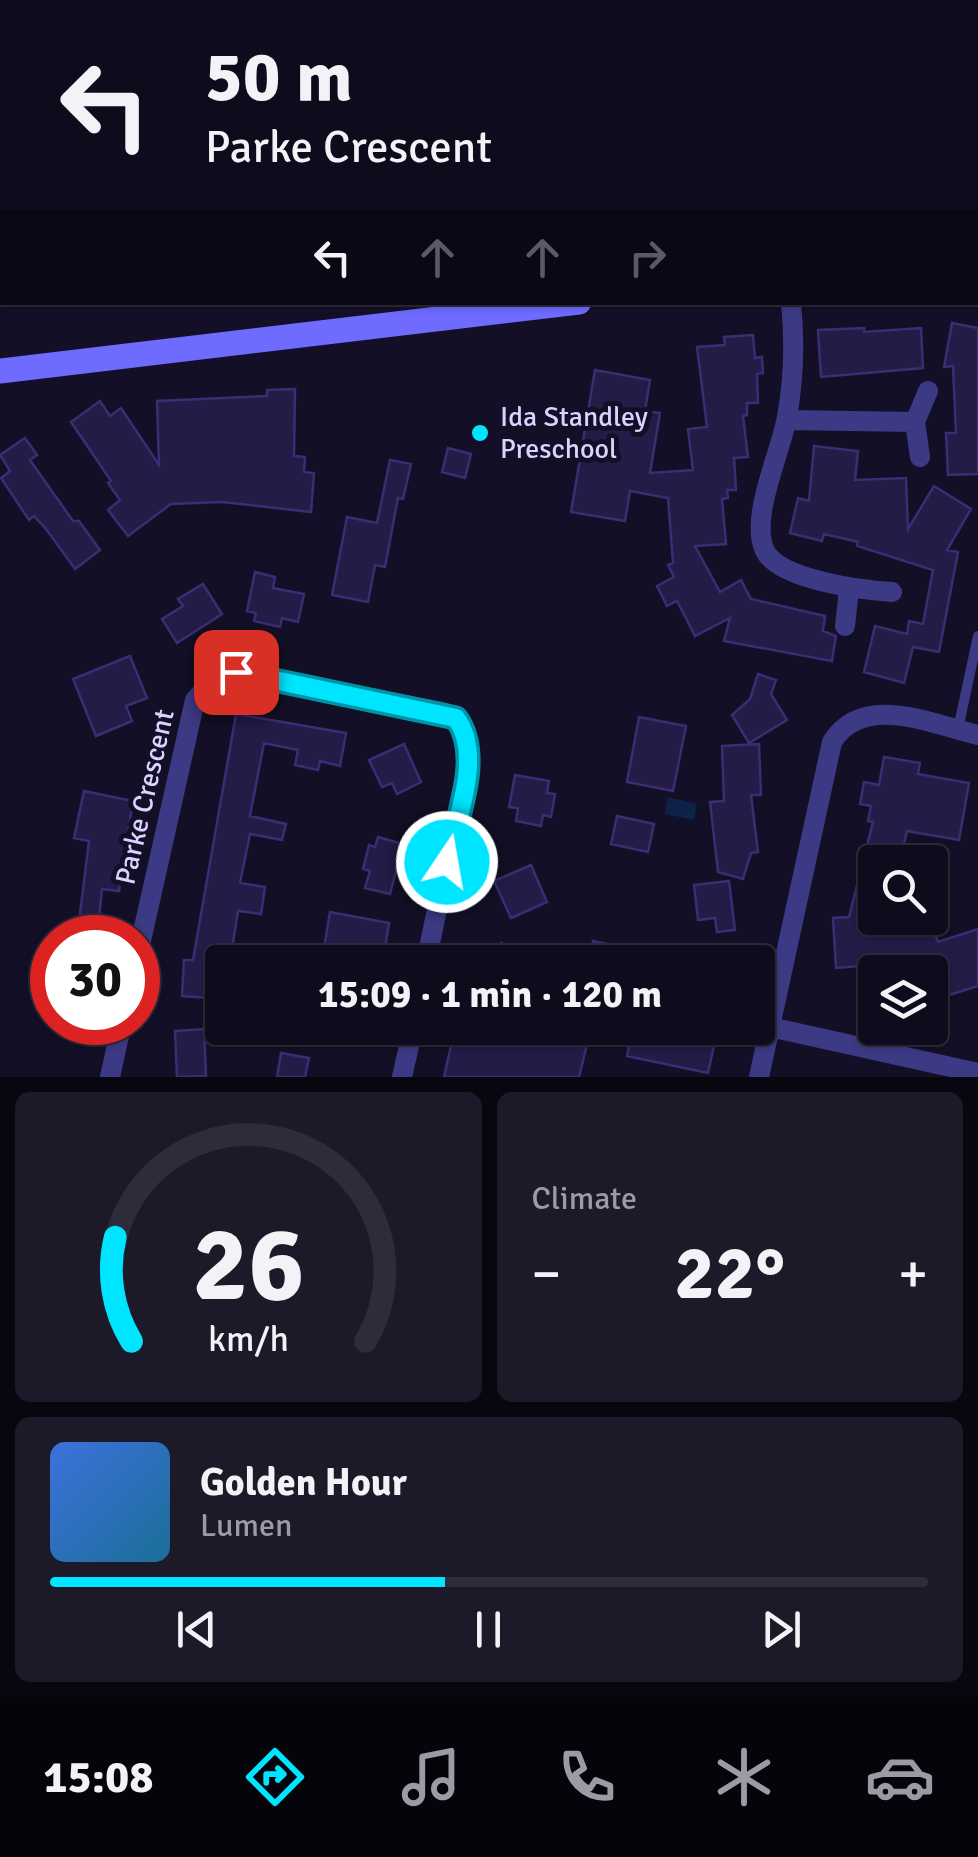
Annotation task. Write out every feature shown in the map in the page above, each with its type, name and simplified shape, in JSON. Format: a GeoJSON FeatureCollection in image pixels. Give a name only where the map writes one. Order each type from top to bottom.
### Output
{"type":"FeatureCollection","features":[{"type":"Feature","properties":{"kind":"street"},"geometry":{"type":"LineString","coordinates":[[0,371],[555,305]]}},
{"type":"Feature","properties":{"kind":"street"},"geometry":{"type":"LineString","coordinates":[[791,305],[796,351],[787,420],[759,533],[766,553],[777,566],[850,589],[892,592]]}},
{"type":"Feature","properties":{"kind":"street"},"geometry":{"type":"LineString","coordinates":[[920,457],[915,422],[928,391]]}},
{"type":"Feature","properties":{"kind":"street"},"geometry":{"type":"LineString","coordinates":[[787,420],[915,422]]}},
{"type":"Feature","properties":{"kind":"street"},"geometry":{"type":"LineString","coordinates":[[845,626],[850,589]]}},
{"type":"Feature","properties":{"kind":"street","name":"Parke Crescent"},"geometry":{"type":"LineString","coordinates":[[147,915],[195,700],[216,677],[236,672],[444,712],[465,730],[468,762],[430,945]]}},
{"type":"Feature","properties":{"kind":"street"},"geometry":{"type":"LineString","coordinates":[[775,1004],[832,742],[841,727],[855,716],[875,712],[968,732]]}},
{"type":"Feature","properties":{"kind":"street"},"geometry":{"type":"LineString","coordinates":[[775,1028],[978,1073]]}},
{"type":"Feature","properties":{"kind":"street"},"geometry":{"type":"LineString","coordinates":[[110,1077],[117,1045]]}},
{"type":"Feature","properties":{"kind":"street"},"geometry":{"type":"LineString","coordinates":[[402,1077],[409,1045]]}},
{"type":"Feature","properties":{"kind":"street"},"geometry":{"type":"LineString","coordinates":[[759,1077],[766,1045]]}},
{"type":"Feature","properties":{"kind":"lane"},"geometry":{"type":"LineString","coordinates":[[968,732],[978,636]]}},
{"type":"Feature","properties":{"kind":"water"},"geometry":{"type":"Polygon","coordinates":[[[668,797],[697,804],[694,820],[664,814],[668,797]]]}},
{"type":"Feature","properties":{"kind":"building"},"geometry":{"type":"Polygon","coordinates":[[[952,323],[978,328],[978,474],[948,475],[946,433],[956,433],[953,366],[944,367],[952,323]]]}},
{"type":"Feature","properties":{"kind":"building"},"geometry":{"type":"Polygon","coordinates":[[[864,328],[864,332],[921,328],[923,368],[821,377],[818,330],[864,328]]]}},
{"type":"Feature","properties":{"kind":"building"},"geometry":{"type":"Polygon","coordinates":[[[753,335],[755,358],[762,357],[763,373],[757,374],[758,403],[747,403],[747,415],[743,416],[748,457],[734,458],[736,490],[727,490],[728,498],[722,499],[726,544],[695,546],[720,592],[741,580],[751,599],[825,616],[823,631],[836,636],[832,661],[724,641],[730,618],[695,636],[677,601],[667,606],[657,586],[674,577],[668,565],[673,563],[668,498],[630,491],[625,521],[571,512],[595,370],[650,380],[645,411],[660,413],[650,473],[693,470],[688,429],[707,427],[697,347],[725,345],[724,337],[753,335]]]}},
{"type":"Feature","properties":{"kind":"building"},"geometry":{"type":"Polygon","coordinates":[[[295,389],[294,456],[305,457],[304,472],[314,473],[311,512],[222,502],[171,504],[128,536],[108,510],[120,500],[108,483],[111,481],[71,422],[100,401],[110,416],[121,408],[159,465],[157,401],[267,396],[267,390],[295,389]]]}},
{"type":"Feature","properties":{"kind":"building"},"geometry":{"type":"Polygon","coordinates":[[[25,438],[37,455],[30,460],[73,521],[79,521],[100,550],[75,569],[34,516],[29,520],[1,478],[10,471],[0,455],[25,438]]]}},
{"type":"Feature","properties":{"kind":"building"},"geometry":{"type":"Polygon","coordinates":[[[814,446],[858,451],[855,480],[906,478],[908,529],[934,486],[971,509],[947,550],[958,552],[939,652],[913,647],[904,683],[864,672],[875,626],[907,634],[909,621],[923,624],[933,570],[857,546],[858,542],[824,534],[822,541],[790,533],[798,498],[809,501],[814,446]]]}},
{"type":"Feature","properties":{"kind":"building"},"geometry":{"type":"Polygon","coordinates":[[[448,448],[471,454],[465,478],[442,472],[448,448]]]}},
{"type":"Feature","properties":{"kind":"building"},"geometry":{"type":"Polygon","coordinates":[[[390,460],[411,464],[403,499],[398,498],[385,567],[375,565],[368,602],[332,595],[347,517],[377,523],[390,460]]]}},
{"type":"Feature","properties":{"kind":"building"},"geometry":{"type":"Polygon","coordinates":[[[255,572],[275,577],[273,588],[304,594],[298,622],[282,618],[280,627],[254,621],[256,613],[247,611],[255,572]]]}},
{"type":"Feature","properties":{"kind":"building"},"geometry":{"type":"Polygon","coordinates":[[[203,584],[222,614],[177,643],[162,619],[183,606],[178,599],[203,584]]]}},
{"type":"Feature","properties":{"kind":"building"},"geometry":{"type":"Polygon","coordinates":[[[130,656],[147,698],[126,706],[132,721],[96,736],[73,679],[130,656]]]}},
{"type":"Feature","properties":{"kind":"building"},"geometry":{"type":"Polygon","coordinates":[[[758,674],[776,680],[771,694],[787,720],[749,743],[732,715],[750,699],[758,674]]]}},
{"type":"Feature","properties":{"kind":"building"},"geometry":{"type":"Polygon","coordinates":[[[236,714],[346,733],[340,766],[320,761],[318,770],[295,765],[298,750],[264,743],[250,816],[286,824],[282,840],[250,834],[240,883],[265,887],[261,914],[238,911],[233,945],[205,945],[205,998],[182,996],[184,960],[193,960],[236,714]]]}},
{"type":"Feature","properties":{"kind":"building"},"geometry":{"type":"Polygon","coordinates":[[[639,717],[686,726],[673,791],[627,782],[639,717]]]}},
{"type":"Feature","properties":{"kind":"building"},"geometry":{"type":"Polygon","coordinates":[[[404,744],[421,782],[397,794],[392,783],[382,787],[369,760],[404,744]]]}},
{"type":"Feature","properties":{"kind":"building"},"geometry":{"type":"Polygon","coordinates":[[[759,744],[761,795],[751,795],[758,852],[751,853],[743,879],[718,872],[710,802],[724,801],[722,746],[759,744]]]}},
{"type":"Feature","properties":{"kind":"building"},"geometry":{"type":"Polygon","coordinates":[[[884,757],[920,763],[918,774],[969,783],[959,840],[907,831],[904,845],[867,845],[873,822],[868,821],[871,806],[860,804],[864,782],[879,785],[884,757]]]}},
{"type":"Feature","properties":{"kind":"building"},"geometry":{"type":"Polygon","coordinates":[[[515,775],[549,781],[547,793],[555,794],[551,817],[543,815],[541,826],[516,821],[518,808],[509,807],[515,775]]]}},
{"type":"Feature","properties":{"kind":"building"},"geometry":{"type":"Polygon","coordinates":[[[84,791],[133,801],[119,891],[102,889],[99,915],[80,915],[89,841],[74,838],[84,791]]]}},
{"type":"Feature","properties":{"kind":"building"},"geometry":{"type":"Polygon","coordinates":[[[617,816],[654,824],[648,852],[611,844],[617,816]]]}},
{"type":"Feature","properties":{"kind":"building"},"geometry":{"type":"Polygon","coordinates":[[[378,837],[403,844],[390,894],[365,888],[370,871],[363,869],[369,845],[375,847],[378,837]]]}},
{"type":"Feature","properties":{"kind":"building"},"geometry":{"type":"Polygon","coordinates":[[[531,865],[547,902],[511,918],[494,881],[531,865]]]}},
{"type":"Feature","properties":{"kind":"building"},"geometry":{"type":"Polygon","coordinates":[[[729,881],[735,930],[717,932],[715,918],[698,920],[694,885],[729,881]]]}},
{"type":"Feature","properties":{"kind":"building"},"geometry":{"type":"Polygon","coordinates":[[[858,881],[858,935],[935,935],[938,942],[978,929],[978,986],[948,995],[948,955],[858,955],[858,966],[836,968],[833,918],[849,917],[858,881]]]}},
{"type":"Feature","properties":{"kind":"building"},"geometry":{"type":"Polygon","coordinates":[[[330,912],[389,923],[386,945],[324,945],[330,912]]]}},
{"type":"Feature","properties":{"kind":"building"},"geometry":{"type":"Polygon","coordinates":[[[204,1029],[206,1076],[177,1077],[175,1031],[204,1029]]]}},
{"type":"Feature","properties":{"kind":"building"},"geometry":{"type":"Polygon","coordinates":[[[451,1045],[587,1045],[579,1077],[444,1077],[451,1045]]]}},
{"type":"Feature","properties":{"kind":"building"},"geometry":{"type":"Polygon","coordinates":[[[629,1045],[714,1045],[708,1073],[627,1056],[629,1045]]]}},
{"type":"Feature","properties":{"kind":"building"},"geometry":{"type":"Polygon","coordinates":[[[281,1053],[309,1058],[305,1077],[277,1077],[281,1053]]]}},
{"type":"Feature","properties":{"kind":"place","name":"Ida Standley Preschool"},"geometry":{"type":"Point","coordinates":[480,433]}},
{"type":"Feature","properties":{"kind":"route"},"geometry":{"type":"LineString","coordinates":[[236,672],[444,712],[456,718],[469,742],[468,762],[447,862]]}}]}
